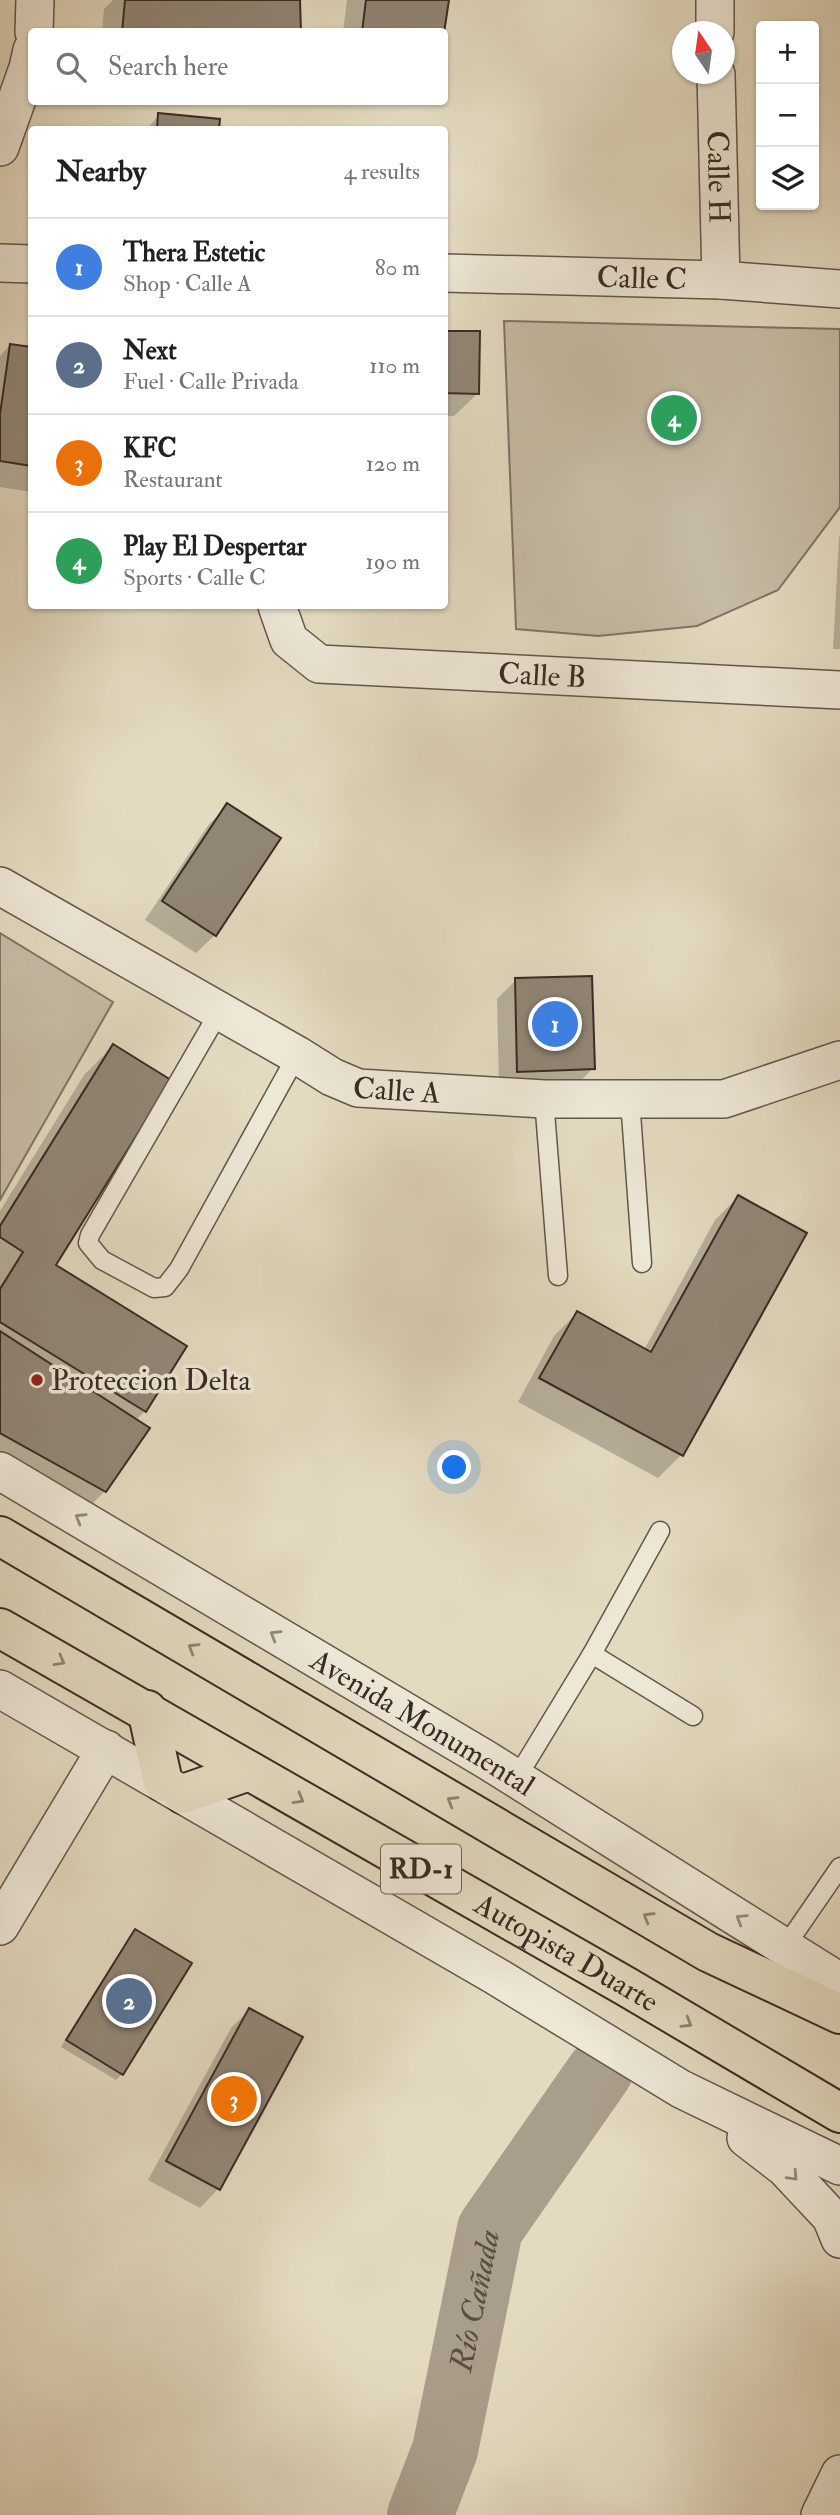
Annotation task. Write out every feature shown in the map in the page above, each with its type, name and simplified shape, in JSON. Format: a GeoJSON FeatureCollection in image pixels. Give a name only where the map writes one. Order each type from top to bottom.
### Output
{"type":"FeatureCollection","features":[{"type":"Feature","properties":{"kind":"highway","name":"RD-1"},"geometry":{"type":"LineString","coordinates":[[0,1536],[708,1952],[840,2014]]}},
{"type":"Feature","properties":{"kind":"highway","name":"Autopista Duarte"},"geometry":{"type":"LineString","coordinates":[[0,1628],[627,1987],[840,2113]]}},
{"type":"Feature","properties":{"kind":"highway"},"geometry":{"type":"LineString","coordinates":[[147,1710],[173,1788],[249,1771]]}},
{"type":"Feature","properties":{"kind":"street"},"geometry":{"type":"LineString","coordinates":[[34,28],[35,0]]}},
{"type":"Feature","properties":{"kind":"street"},"geometry":{"type":"LineString","coordinates":[[715,0],[715,21]]}},
{"type":"Feature","properties":{"kind":"street"},"geometry":{"type":"LineString","coordinates":[[0,147],[28,68]]}},
{"type":"Feature","properties":{"kind":"street","name":"Calle H"},"geometry":{"type":"LineString","coordinates":[[716,84],[721,280]]}},
{"type":"Feature","properties":{"kind":"street"},"geometry":{"type":"LineString","coordinates":[[0,263],[28,264]]}},
{"type":"Feature","properties":{"kind":"street","name":"Calle C"},"geometry":{"type":"LineString","coordinates":[[448,274],[721,280],[840,289]]}},
{"type":"Feature","properties":{"kind":"street","name":"Calle B"},"geometry":{"type":"LineString","coordinates":[[279,609],[289,640],[319,664],[840,690]]}},
{"type":"Feature","properties":{"kind":"street","name":"Calle A"},"geometry":{"type":"LineString","coordinates":[[0,886],[332,1077],[358,1088],[544,1098],[724,1099],[840,1060]]}},
{"type":"Feature","properties":{"kind":"street","name":"Avenida Monumental"},"geometry":{"type":"LineString","coordinates":[[0,1471],[516,1779],[840,1982]]}},
{"type":"Feature","properties":{"kind":"street"},"geometry":{"type":"LineString","coordinates":[[0,1689],[494,1975],[681,2089],[840,2166]]}},
{"type":"Feature","properties":{"kind":"street"},"geometry":{"type":"LineString","coordinates":[[0,1926],[106,1749]]}},
{"type":"Feature","properties":{"kind":"street"},"geometry":{"type":"LineString","coordinates":[[681,2089],[785,2168],[831,2217],[840,2239]]}},
{"type":"Feature","properties":{"kind":"street"},"geometry":{"type":"LineString","coordinates":[[820,2515],[840,2474]]}},
{"type":"Feature","properties":{"kind":"lane"},"geometry":{"type":"LineString","coordinates":[[219,1012],[90,1235],[88,1243],[94,1252],[113,1266],[154,1288],[165,1287],[173,1278],[297,1055]]}},
{"type":"Feature","properties":{"kind":"lane"},"geometry":{"type":"LineString","coordinates":[[544,1098],[558,1276]]}},
{"type":"Feature","properties":{"kind":"lane"},"geometry":{"type":"LineString","coordinates":[[630,1100],[642,1263]]}},
{"type":"Feature","properties":{"kind":"lane"},"geometry":{"type":"LineString","coordinates":[[516,1779],[592,1654],[660,1531]]}},
{"type":"Feature","properties":{"kind":"lane"},"geometry":{"type":"LineString","coordinates":[[592,1654],[693,1716]]}},
{"type":"Feature","properties":{"kind":"lane"},"geometry":{"type":"LineString","coordinates":[[785,1947],[840,1867]]}},
{"type":"Feature","properties":{"kind":"shaded area"},"geometry":{"type":"Polygon","coordinates":[[[504,321],[840,329],[840,507],[778,590],[697,626],[598,636],[516,629],[504,321]]]}},
{"type":"Feature","properties":{"kind":"shaded area"},"geometry":{"type":"Polygon","coordinates":[[[0,933],[113,1002],[0,1200],[0,933]]]}},
{"type":"Feature","properties":{"kind":"building"},"geometry":{"type":"Polygon","coordinates":[[[125,0],[300,0],[301,28],[122,28],[125,0]]]}},
{"type":"Feature","properties":{"kind":"building"},"geometry":{"type":"Polygon","coordinates":[[[366,0],[449,0],[445,28],[362,28],[366,0]]]}},
{"type":"Feature","properties":{"kind":"building"},"geometry":{"type":"Polygon","coordinates":[[[158,113],[220,119],[219,126],[157,126],[158,113]]]}},
{"type":"Feature","properties":{"kind":"building"},"geometry":{"type":"Polygon","coordinates":[[[448,331],[480,331],[479,394],[448,393],[448,331]]]}},
{"type":"Feature","properties":{"kind":"building"},"geometry":{"type":"Polygon","coordinates":[[[10,344],[28,346],[28,465],[0,461],[0,414],[10,344]]]}},
{"type":"Feature","properties":{"kind":"building"},"geometry":{"type":"Polygon","coordinates":[[[227,803],[281,838],[216,936],[162,901],[227,803]]]}},
{"type":"Feature","properties":{"kind":"building"},"geometry":{"type":"Polygon","coordinates":[[[592,976],[595,1069],[517,1072],[515,978],[592,976]]]}},
{"type":"Feature","properties":{"kind":"building"},"geometry":{"type":"Polygon","coordinates":[[[113,1044],[171,1080],[56,1265],[187,1346],[146,1412],[0,1322],[0,1289],[23,1252],[0,1237],[0,1226],[113,1044]]]}},
{"type":"Feature","properties":{"kind":"building"},"geometry":{"type":"Polygon","coordinates":[[[738,1195],[807,1233],[683,1456],[539,1378],[577,1311],[651,1352],[738,1195]]]}},
{"type":"Feature","properties":{"kind":"building","name":"Proteccion Delta"},"geometry":{"type":"Polygon","coordinates":[[[0,1331],[150,1428],[106,1492],[0,1433],[0,1331]]]}},
{"type":"Feature","properties":{"kind":"building"},"geometry":{"type":"Polygon","coordinates":[[[135,1929],[192,1963],[123,2075],[66,2040],[135,1929]]]}},
{"type":"Feature","properties":{"kind":"building"},"geometry":{"type":"Polygon","coordinates":[[[249,2008],[303,2037],[220,2190],[166,2161],[249,2008]]]}},
{"type":"Feature","properties":{"kind":"waterway","name":"Río Cañada"},"geometry":{"type":"LineString","coordinates":[[420,2515],[445,2450],[490,2229],[600,2071]]}},
{"type":"Feature","properties":{"kind":"place","name":"Play El Despertar"},"geometry":{"type":"Point","coordinates":[674,418]}},
{"type":"Feature","properties":{"kind":"place","name":"Thera Estetic"},"geometry":{"type":"Point","coordinates":[555,1024]}},
{"type":"Feature","properties":{"kind":"place","name":"Proteccion Delta"},"geometry":{"type":"Point","coordinates":[37,1380]}},
{"type":"Feature","properties":{"kind":"place","name":"Next"},"geometry":{"type":"Point","coordinates":[129,2001]}},
{"type":"Feature","properties":{"kind":"place","name":"KFC"},"geometry":{"type":"Point","coordinates":[234,2099]}}]}
